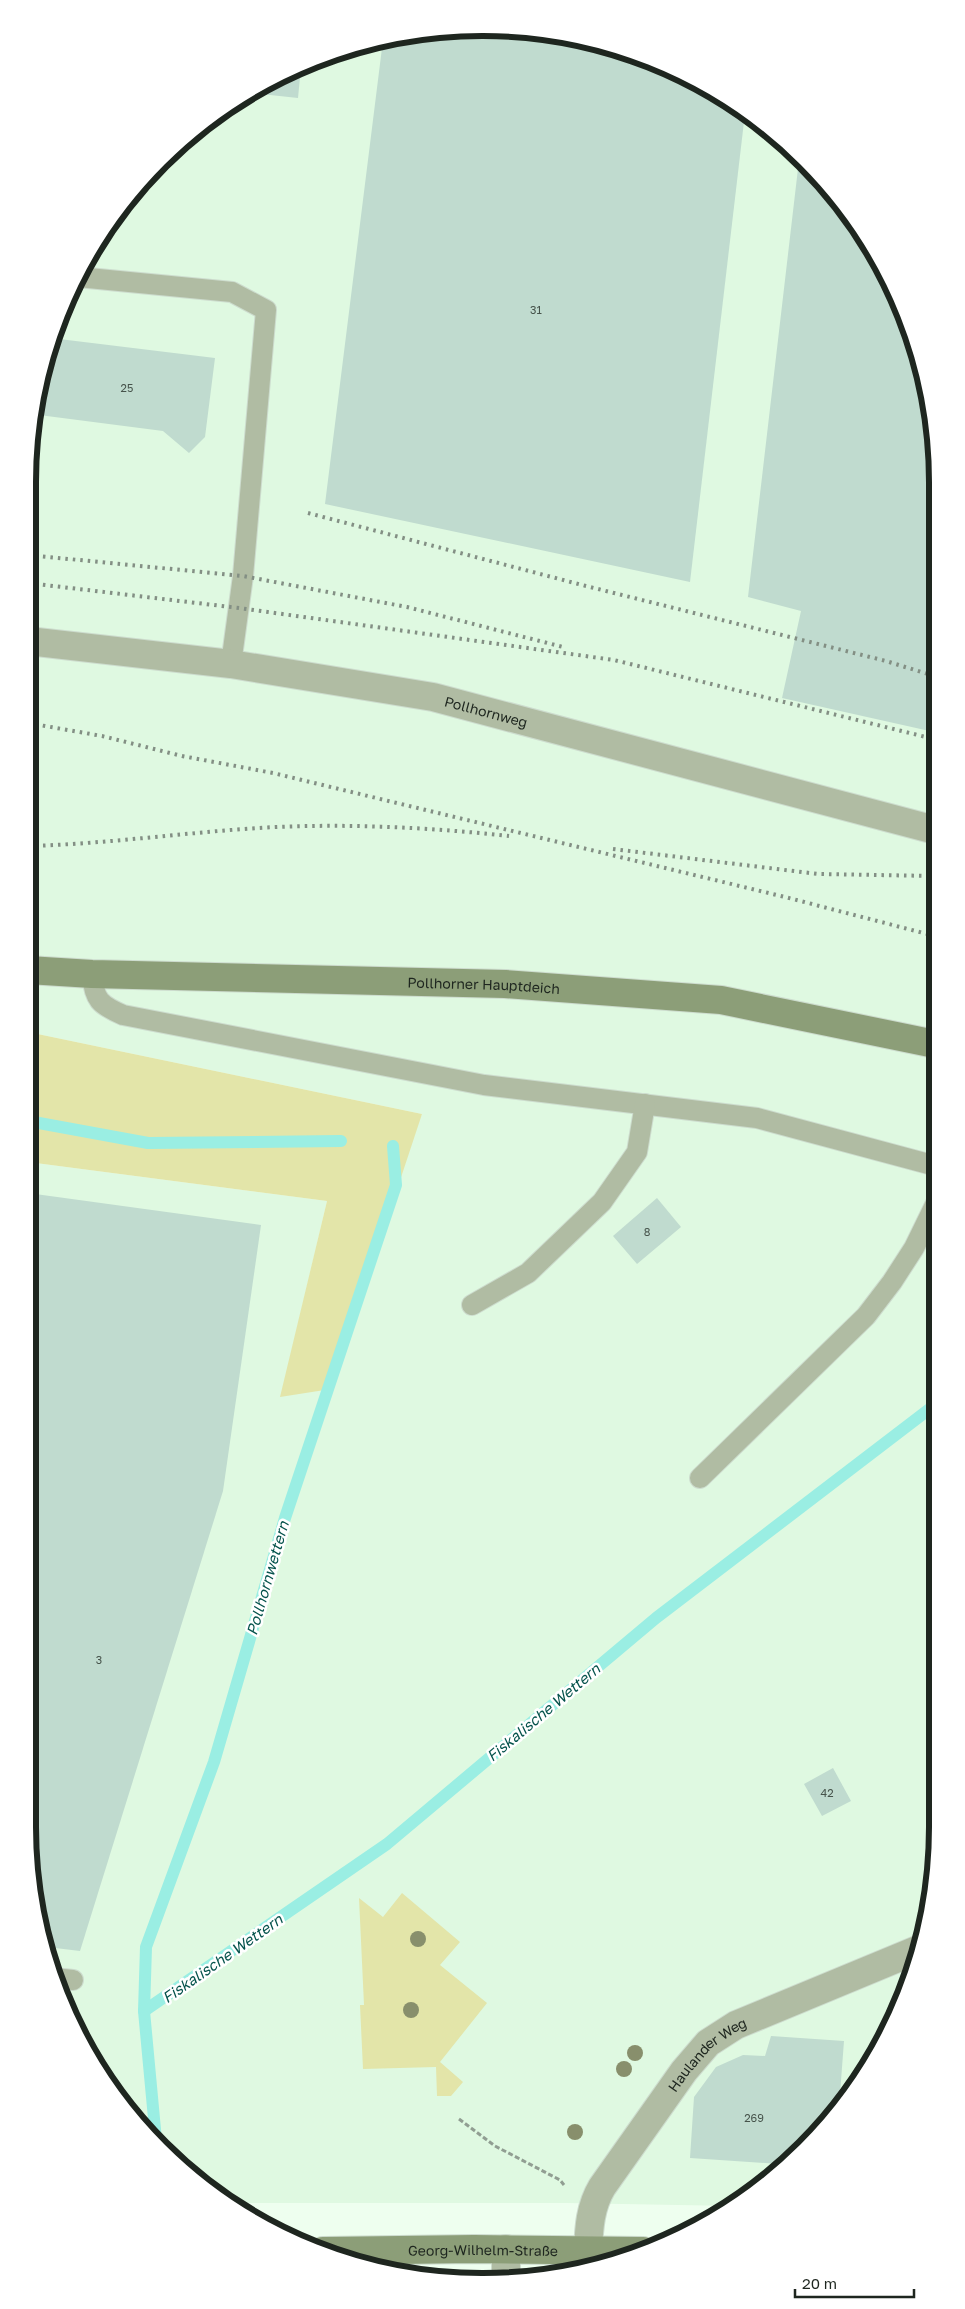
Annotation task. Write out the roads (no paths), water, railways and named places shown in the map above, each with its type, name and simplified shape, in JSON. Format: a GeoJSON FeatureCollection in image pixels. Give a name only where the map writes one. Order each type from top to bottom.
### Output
{"type":"FeatureCollection","features":[{"type":"Feature","properties":{"kind":"main road","name":"Pollhorner Hauptdeich"},"geometry":{"type":"LineString","coordinates":[[36,970],[92,974],[505,984],[721,1000],[929,1043]]}},
{"type":"Feature","properties":{"kind":"main road","name":"Georg-Wilhelm-Straße"},"geometry":{"type":"LineString","coordinates":[[350,2253],[506,2262],[588,2250],[621,2251]]}},
{"type":"Feature","properties":{"kind":"street","name":"Pollhornweg"},"geometry":{"type":"LineString","coordinates":[[36,642],[231,664],[433,697],[929,828]]}},
{"type":"Feature","properties":{"kind":"street","name":"Haulander Weg"},"geometry":{"type":"LineString","coordinates":[[588,2250],[590,2219],[595,2198],[628,2147],[684,2070],[708,2043],[736,2025],[911,1953]]}},
{"type":"Feature","properties":{"kind":"lane"},"geometry":{"type":"LineString","coordinates":[[86,278],[232,292],[266,310],[244,566],[231,664]]}},
{"type":"Feature","properties":{"kind":"lane"},"geometry":{"type":"LineString","coordinates":[[92,974],[93,993],[106,1008],[123,1016],[484,1085],[757,1118],[929,1164]]}},
{"type":"Feature","properties":{"kind":"lane"},"geometry":{"type":"LineString","coordinates":[[472,1305],[528,1273],[602,1202],[637,1152],[645,1104]]}},
{"type":"Feature","properties":{"kind":"lane"},"geometry":{"type":"LineString","coordinates":[[700,1478],[866,1316],[892,1282],[914,1248],[929,1217]]}},
{"type":"Feature","properties":{"kind":"waterway"},"geometry":{"type":"LineString","coordinates":[[36,1122],[148,1143],[341,1141]]}},
{"type":"Feature","properties":{"kind":"waterway","name":"Pollhornwettern"},"geometry":{"type":"LineString","coordinates":[[155,2129],[144,2011],[146,1947],[214,1762],[285,1518],[396,1185],[393,1146]]}},
{"type":"Feature","properties":{"kind":"waterway","name":"Fiskalische Wettern"},"geometry":{"type":"LineString","coordinates":[[144,2011],[387,1844],[656,1618],[929,1409]]}},
{"type":"Feature","properties":{"kind":"railway"},"geometry":{"type":"LineString","coordinates":[[308,513],[586,586],[886,661],[929,674]]}},
{"type":"Feature","properties":{"kind":"railway"},"geometry":{"type":"LineString","coordinates":[[36,556],[243,576],[407,607],[563,647]]}},
{"type":"Feature","properties":{"kind":"railway"},"geometry":{"type":"LineString","coordinates":[[36,584],[239,608],[614,660],[929,738]]}},
{"type":"Feature","properties":{"kind":"railway"},"geometry":{"type":"LineString","coordinates":[[36,724],[102,736],[182,756],[273,773],[785,897],[929,934]]}},
{"type":"Feature","properties":{"kind":"railway"},"geometry":{"type":"LineString","coordinates":[[36,846],[258,828],[321,826],[415,828],[509,836]]}},
{"type":"Feature","properties":{"kind":"railway"},"geometry":{"type":"LineString","coordinates":[[613,849],[818,874],[929,876]]}}]}
